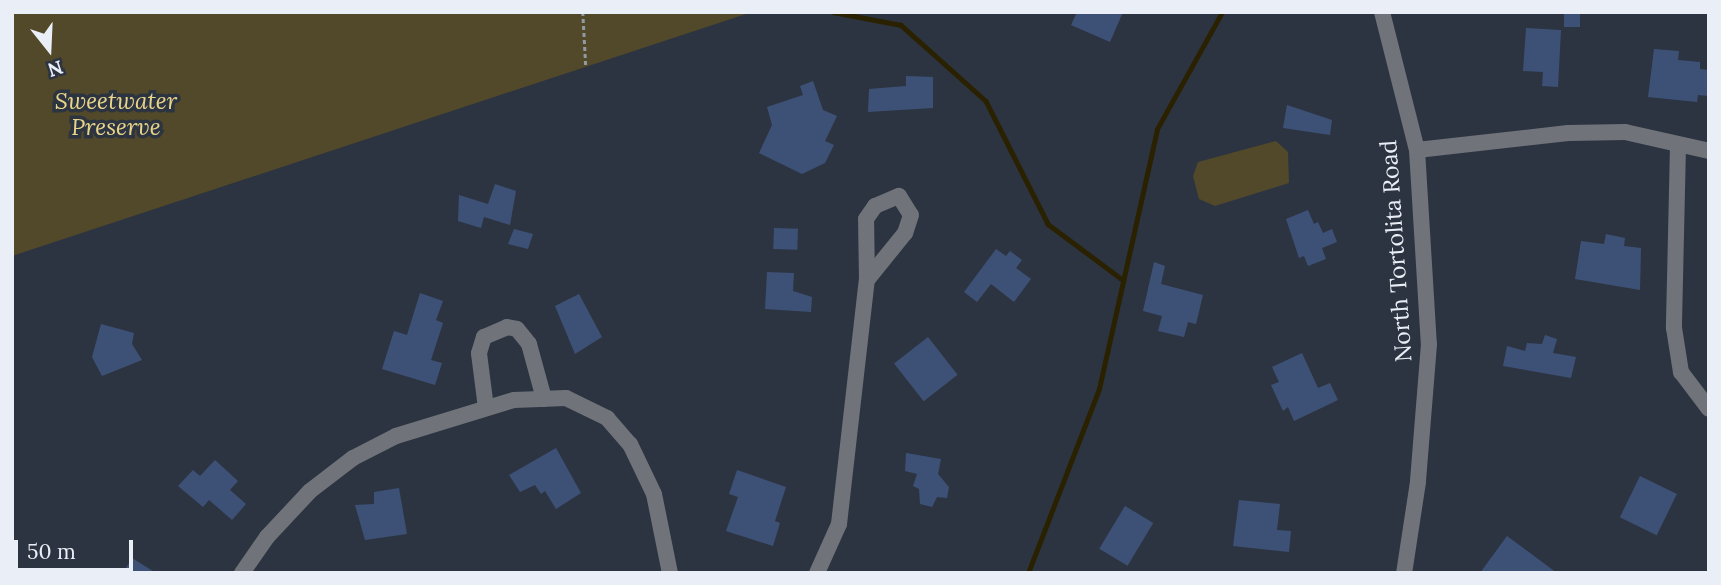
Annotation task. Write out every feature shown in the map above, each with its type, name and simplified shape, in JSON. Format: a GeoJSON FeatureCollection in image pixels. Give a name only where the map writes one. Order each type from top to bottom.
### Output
{"type":"FeatureCollection","features":[{"type":"Feature","properties":{"kind":"street","name":"North Tortolita Road"},"geometry":{"type":"LineString","coordinates":[[1382,12],[1417,150],[1429,344],[1418,482],[1404,573]]}},
{"type":"Feature","properties":{"kind":"street"},"geometry":{"type":"LineString","coordinates":[[1417,150],[1591,132],[1625,132],[1709,151]]}},
{"type":"Feature","properties":{"kind":"street"},"geometry":{"type":"LineString","coordinates":[[1678,146],[1674,328],[1681,372],[1709,409]]}},
{"type":"Feature","properties":{"kind":"street"},"geometry":{"type":"LineString","coordinates":[[817,573],[839,524],[867,280],[866,219],[875,206],[899,196],[911,215],[905,233],[867,280]]}},
{"type":"Feature","properties":{"kind":"street"},"geometry":{"type":"LineString","coordinates":[[485,408],[479,353],[484,337],[507,327],[517,329],[529,344],[544,399]]}},
{"type":"Feature","properties":{"kind":"street"},"geometry":{"type":"LineString","coordinates":[[242,573],[267,537],[310,491],[353,458],[396,436],[485,408],[514,400],[566,398],[607,418],[630,444],[654,494],[670,573]]}},
{"type":"Feature","properties":{"kind":"path"},"geometry":{"type":"LineString","coordinates":[[583,12],[586,67]]}},
{"type":"Feature","properties":{"kind":"green space","name":"Sweetwater Preserve"},"geometry":{"type":"Polygon","coordinates":[[[12,12],[752,12],[12,256],[12,12]]]}},
{"type":"Feature","properties":{"kind":"green space"},"geometry":{"type":"Polygon","coordinates":[[[1276,141],[1288,152],[1289,183],[1215,206],[1199,199],[1193,176],[1198,162],[1276,141]]]}},
{"type":"Feature","properties":{"kind":"building"},"geometry":{"type":"Polygon","coordinates":[[[1077,12],[1123,12],[1110,42],[1071,25],[1077,12]]]}},
{"type":"Feature","properties":{"kind":"building"},"geometry":{"type":"Polygon","coordinates":[[[1564,12],[1580,12],[1580,27],[1564,27],[1564,12]]]}},
{"type":"Feature","properties":{"kind":"building"},"geometry":{"type":"Polygon","coordinates":[[[1526,28],[1561,30],[1558,87],[1542,86],[1543,72],[1523,71],[1526,28]]]}},
{"type":"Feature","properties":{"kind":"building"},"geometry":{"type":"Polygon","coordinates":[[[1654,49],[1679,51],[1678,60],[1700,62],[1700,69],[1709,70],[1709,96],[1698,95],[1697,102],[1648,97],[1654,49]]]}},
{"type":"Feature","properties":{"kind":"building"},"geometry":{"type":"Polygon","coordinates":[[[906,76],[933,77],[933,108],[868,112],[869,89],[906,86],[906,76]]]}},
{"type":"Feature","properties":{"kind":"building"},"geometry":{"type":"Polygon","coordinates":[[[813,81],[823,110],[837,116],[825,141],[834,145],[825,163],[802,174],[759,153],[772,125],[767,107],[803,95],[800,86],[813,81]]]}},
{"type":"Feature","properties":{"kind":"building"},"geometry":{"type":"Polygon","coordinates":[[[1287,105],[1332,120],[1330,135],[1283,128],[1287,105]]]}},
{"type":"Feature","properties":{"kind":"building"},"geometry":{"type":"Polygon","coordinates":[[[495,184],[516,191],[510,225],[484,217],[481,228],[458,221],[459,195],[488,204],[495,184]]]}},
{"type":"Feature","properties":{"kind":"building"},"geometry":{"type":"Polygon","coordinates":[[[1308,210],[1314,224],[1318,222],[1323,233],[1332,229],[1337,242],[1322,248],[1326,259],[1308,266],[1304,256],[1299,258],[1286,219],[1308,210]]]}},
{"type":"Feature","properties":{"kind":"building"},"geometry":{"type":"Polygon","coordinates":[[[774,228],[798,229],[797,250],[773,249],[774,228]]]}},
{"type":"Feature","properties":{"kind":"building"},"geometry":{"type":"Polygon","coordinates":[[[514,229],[533,234],[528,249],[508,244],[514,229]]]}},
{"type":"Feature","properties":{"kind":"building"},"geometry":{"type":"Polygon","coordinates":[[[1606,234],[1625,238],[1624,246],[1641,248],[1640,290],[1575,279],[1581,241],[1604,244],[1606,234]]]}},
{"type":"Feature","properties":{"kind":"building"},"geometry":{"type":"Polygon","coordinates":[[[996,249],[1006,256],[1010,251],[1022,260],[1016,268],[1031,279],[1014,302],[991,284],[977,302],[964,292],[996,249]]]}},
{"type":"Feature","properties":{"kind":"building"},"geometry":{"type":"Polygon","coordinates":[[[1154,262],[1165,266],[1161,284],[1203,295],[1196,324],[1188,322],[1184,337],[1158,331],[1162,316],[1143,311],[1154,262]]]}},
{"type":"Feature","properties":{"kind":"building"},"geometry":{"type":"Polygon","coordinates":[[[767,272],[794,273],[793,291],[812,297],[811,312],[765,309],[767,272]]]}},
{"type":"Feature","properties":{"kind":"building"},"geometry":{"type":"Polygon","coordinates":[[[420,293],[443,301],[436,320],[443,323],[431,360],[442,363],[435,385],[382,369],[394,331],[407,335],[420,293]]]}},
{"type":"Feature","properties":{"kind":"building"},"geometry":{"type":"Polygon","coordinates":[[[579,294],[602,337],[575,354],[555,306],[579,294]]]}},
{"type":"Feature","properties":{"kind":"building"},"geometry":{"type":"Polygon","coordinates":[[[101,324],[134,333],[132,344],[142,360],[102,376],[92,357],[101,324]]]}},
{"type":"Feature","properties":{"kind":"building"},"geometry":{"type":"Polygon","coordinates":[[[1545,335],[1557,339],[1553,353],[1576,357],[1571,378],[1503,366],[1507,346],[1525,351],[1527,343],[1542,344],[1545,335]]]}},
{"type":"Feature","properties":{"kind":"building"},"geometry":{"type":"Polygon","coordinates":[[[928,337],[958,375],[924,401],[894,363],[928,337]]]}},
{"type":"Feature","properties":{"kind":"building"},"geometry":{"type":"Polygon","coordinates":[[[1302,353],[1318,388],[1330,383],[1338,400],[1294,421],[1288,407],[1283,411],[1271,385],[1279,382],[1272,367],[1302,353]]]}},
{"type":"Feature","properties":{"kind":"building"},"geometry":{"type":"Polygon","coordinates":[[[556,448],[581,493],[556,509],[545,491],[541,494],[535,485],[520,492],[509,475],[556,448]]]}},
{"type":"Feature","properties":{"kind":"building"},"geometry":{"type":"Polygon","coordinates":[[[906,453],[941,459],[938,474],[949,487],[947,498],[937,497],[932,507],[920,504],[919,489],[913,486],[917,474],[905,471],[906,453]]]}},
{"type":"Feature","properties":{"kind":"building"},"geometry":{"type":"Polygon","coordinates":[[[215,460],[238,481],[230,490],[246,504],[232,520],[209,500],[203,507],[178,486],[193,470],[200,476],[215,460]]]}},
{"type":"Feature","properties":{"kind":"building"},"geometry":{"type":"Polygon","coordinates":[[[737,470],[786,487],[775,521],[780,523],[773,546],[726,531],[738,497],[729,494],[737,470]]]}},
{"type":"Feature","properties":{"kind":"building"},"geometry":{"type":"Polygon","coordinates":[[[1640,476],[1677,494],[1657,535],[1620,517],[1640,476]]]}},
{"type":"Feature","properties":{"kind":"building"},"geometry":{"type":"Polygon","coordinates":[[[399,488],[407,534],[365,540],[355,505],[374,504],[374,492],[399,488]]]}},
{"type":"Feature","properties":{"kind":"building"},"geometry":{"type":"Polygon","coordinates":[[[1239,500],[1280,504],[1277,530],[1291,531],[1289,552],[1233,546],[1239,500]]]}},
{"type":"Feature","properties":{"kind":"building"},"geometry":{"type":"Polygon","coordinates":[[[1125,506],[1153,523],[1128,566],[1099,549],[1125,506]]]}},
{"type":"Feature","properties":{"kind":"building"},"geometry":{"type":"Polygon","coordinates":[[[1507,536],[1557,573],[1480,573],[1507,536]]]}},
{"type":"Feature","properties":{"kind":"building"},"geometry":{"type":"Polygon","coordinates":[[[132,558],[156,573],[123,573],[132,558]]]}},
{"type":"Feature","properties":{"kind":"waterway"},"geometry":{"type":"LineString","coordinates":[[833,12],[901,25],[986,101],[1048,224],[1123,280]]}},
{"type":"Feature","properties":{"kind":"waterway"},"geometry":{"type":"LineString","coordinates":[[1028,573],[1099,389],[1157,129],[1222,12]]}}]}
